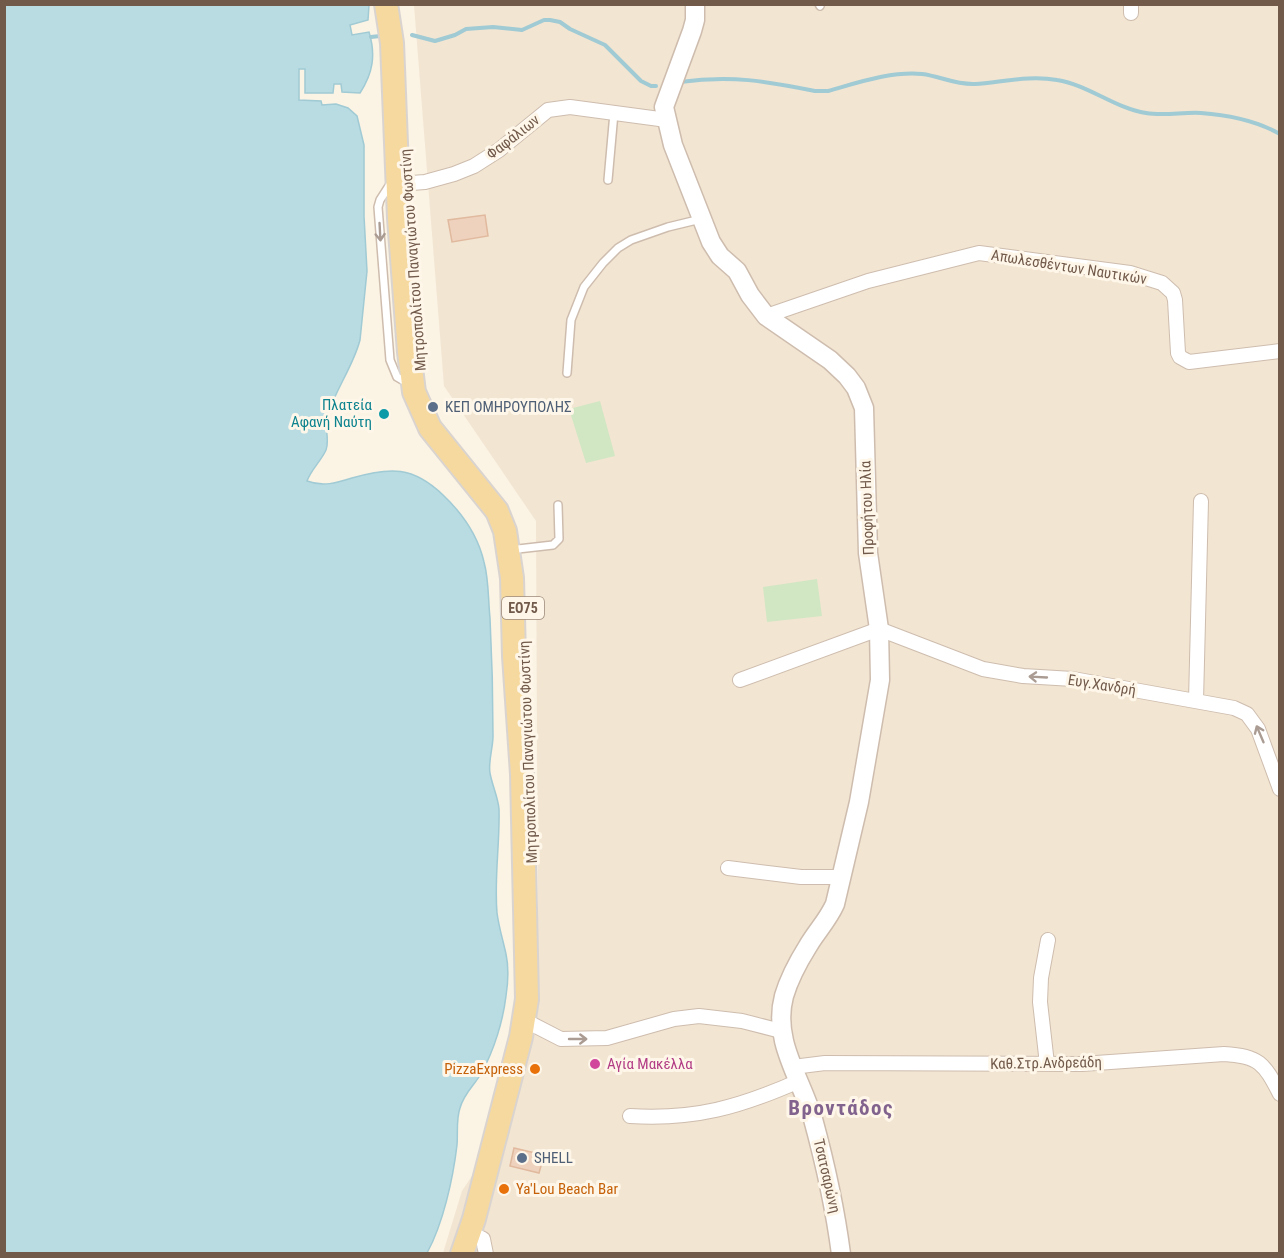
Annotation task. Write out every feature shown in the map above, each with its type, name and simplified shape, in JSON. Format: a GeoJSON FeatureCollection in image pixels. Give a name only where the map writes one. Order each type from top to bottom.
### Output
{"type":"FeatureCollection","features":[{"type":"Feature","properties":{"kind":"main road","name":"Μητροπολίτου Παναγιώτου Φωστίνη"},"geometry":{"type":"LineString","coordinates":[[386,4],[392,43],[423,389],[437,422],[505,507],[512,523],[522,578],[524,675],[531,776],[536,980],[474,1246]]}},
{"type":"Feature","properties":{"kind":"main road","name":"Μητροπολίτου Παναγιώτου Φωστίνη"},"geometry":{"type":"LineString","coordinates":[[396,4],[400,42],[409,352],[413,386],[418,404],[430,428],[497,511],[509,550],[522,774],[528,1022]]}},
{"type":"Feature","properties":{"kind":"street","name":"Προφήτου Ηλία"},"geometry":{"type":"LineString","coordinates":[[695,4],[692,31],[664,107],[673,145],[701,219],[715,250],[737,271],[750,295],[766,316],[837,365],[852,383],[862,402],[865,417],[868,553],[879,629],[879,695],[842,878],[830,915],[808,945],[784,997],[781,1031],[796,1074]]}},
{"type":"Feature","properties":{"kind":"street","name":"Φαφάλιων"},"geometry":{"type":"LineString","coordinates":[[403,184],[424,182],[454,174],[474,165],[499,150],[548,110],[570,107],[667,120]]}},
{"type":"Feature","properties":{"kind":"street","name":"Απωλεσθέντων Ναυτικών"},"geometry":{"type":"LineString","coordinates":[[766,316],[868,281],[980,253],[1130,273],[1162,283],[1173,293],[1175,300],[1178,353],[1180,357],[1189,362],[1280,351]]}},
{"type":"Feature","properties":{"kind":"street"},"geometry":{"type":"LineString","coordinates":[[1196,701],[1201,501]]}},
{"type":"Feature","properties":{"kind":"street"},"geometry":{"type":"LineString","coordinates":[[740,680],[879,629]]}},
{"type":"Feature","properties":{"kind":"street","name":"Ευγ.Χανδρή"},"geometry":{"type":"LineString","coordinates":[[879,629],[983,669],[1023,676],[1074,679],[1234,708],[1247,714],[1253,720],[1264,743],[1280,789]]}},
{"type":"Feature","properties":{"kind":"street"},"geometry":{"type":"LineString","coordinates":[[728,867],[801,877],[842,878]]}},
{"type":"Feature","properties":{"kind":"street"},"geometry":{"type":"LineString","coordinates":[[1047,1064],[1040,1002],[1041,978],[1048,940]]}},
{"type":"Feature","properties":{"kind":"street"},"geometry":{"type":"LineString","coordinates":[[528,1022],[561,1039],[582,1040],[607,1038],[674,1019],[699,1016],[742,1021],[781,1031]]}},
{"type":"Feature","properties":{"kind":"street","name":"Καθ.Στρ.Ανδρεάδη"},"geometry":{"type":"LineString","coordinates":[[630,1116],[676,1117],[714,1111],[758,1100],[796,1074],[825,1063],[1082,1064],[1224,1054],[1244,1055],[1259,1062],[1269,1071],[1280,1094]]}},
{"type":"Feature","properties":{"kind":"street","name":"Τσατσαρώνη"},"geometry":{"type":"LineString","coordinates":[[796,1074],[817,1133],[836,1219],[841,1254]]}},
{"type":"Feature","properties":{"kind":"lane"},"geometry":{"type":"LineString","coordinates":[[608,180],[614,113]]}},
{"type":"Feature","properties":{"kind":"lane"},"geometry":{"type":"LineString","coordinates":[[567,373],[571,320],[584,287],[603,263],[618,248],[631,240],[668,227],[701,219]]}},
{"type":"Feature","properties":{"kind":"lane"},"geometry":{"type":"LineString","coordinates":[[518,549],[553,545],[559,539],[558,505]]}},
{"type":"Feature","properties":{"kind":"shaded area"},"geometry":{"type":"Polygon","coordinates":[[[414,5],[1279,5],[1279,1253],[443,1253],[462,1191],[513,1114],[538,942],[536,521],[444,386],[414,5]]]}},
{"type":"Feature","properties":{"kind":"green space"},"geometry":{"type":"Polygon","coordinates":[[[600,401],[615,456],[586,463],[569,409],[600,401]]]}},
{"type":"Feature","properties":{"kind":"green space"},"geometry":{"type":"Polygon","coordinates":[[[817,579],[822,616],[767,622],[763,587],[817,579]]]}},
{"type":"Feature","properties":{"kind":"water"},"geometry":{"type":"Polygon","coordinates":[[[5,4],[369,5],[368,20],[350,25],[352,35],[369,32],[372,48],[372,64],[360,93],[342,92],[341,84],[334,84],[333,93],[305,93],[305,69],[299,69],[299,100],[321,101],[322,105],[336,104],[348,108],[357,116],[364,145],[367,271],[360,340],[327,417],[326,450],[307,481],[330,484],[378,472],[411,474],[432,485],[450,502],[463,517],[478,543],[486,569],[491,647],[493,741],[490,769],[499,809],[496,900],[508,970],[505,1006],[494,1045],[482,1072],[464,1098],[459,1112],[457,1145],[450,1186],[438,1229],[427,1253],[5,1253],[5,4]]]}},
{"type":"Feature","properties":{"kind":"building"},"geometry":{"type":"Polygon","coordinates":[[[485,215],[488,236],[452,242],[448,220],[485,215]]]}},
{"type":"Feature","properties":{"kind":"building"},"geometry":{"type":"Polygon","coordinates":[[[514,1148],[544,1155],[539,1173],[510,1166],[514,1148]]]}},
{"type":"Feature","properties":{"kind":"waterway"},"geometry":{"type":"LineString","coordinates":[[412,35],[435,41],[466,29],[493,27],[522,30],[544,20],[560,22],[605,45],[641,81],[656,86]]}},
{"type":"Feature","properties":{"kind":"waterway"},"geometry":{"type":"LineString","coordinates":[[371,37],[380,36]]}},
{"type":"Feature","properties":{"kind":"waterway"},"geometry":{"type":"LineString","coordinates":[[680,82],[732,79],[828,91],[898,74],[922,74],[968,84],[1047,79],[1069,83],[1134,110],[1153,114],[1221,115],[1251,122],[1280,134]]}},
{"type":"Feature","properties":{"kind":"place","name":"ΚΕΠ ΟΜΗΡΟΥΠΟΛΗΣ"},"geometry":{"type":"Point","coordinates":[433,407]}},
{"type":"Feature","properties":{"kind":"place","name":"Πλατεία Αφανή Ναύτη"},"geometry":{"type":"Point","coordinates":[384,414]}},
{"type":"Feature","properties":{"kind":"place","name":"Αγία Μακέλλα"},"geometry":{"type":"Point","coordinates":[595,1064]}},
{"type":"Feature","properties":{"kind":"place","name":"PizzaExpress"},"geometry":{"type":"Point","coordinates":[535,1069]}},
{"type":"Feature","properties":{"kind":"place","name":"SHELL"},"geometry":{"type":"Point","coordinates":[522,1158]}},
{"type":"Feature","properties":{"kind":"place","name":"Ya'Lou Beach Bar"},"geometry":{"type":"Point","coordinates":[504,1189]}},
{"type":"Feature","properties":{"kind":"district","name":"Βροντάδος"},"geometry":{"type":"Point","coordinates":[841,1108]}}]}
